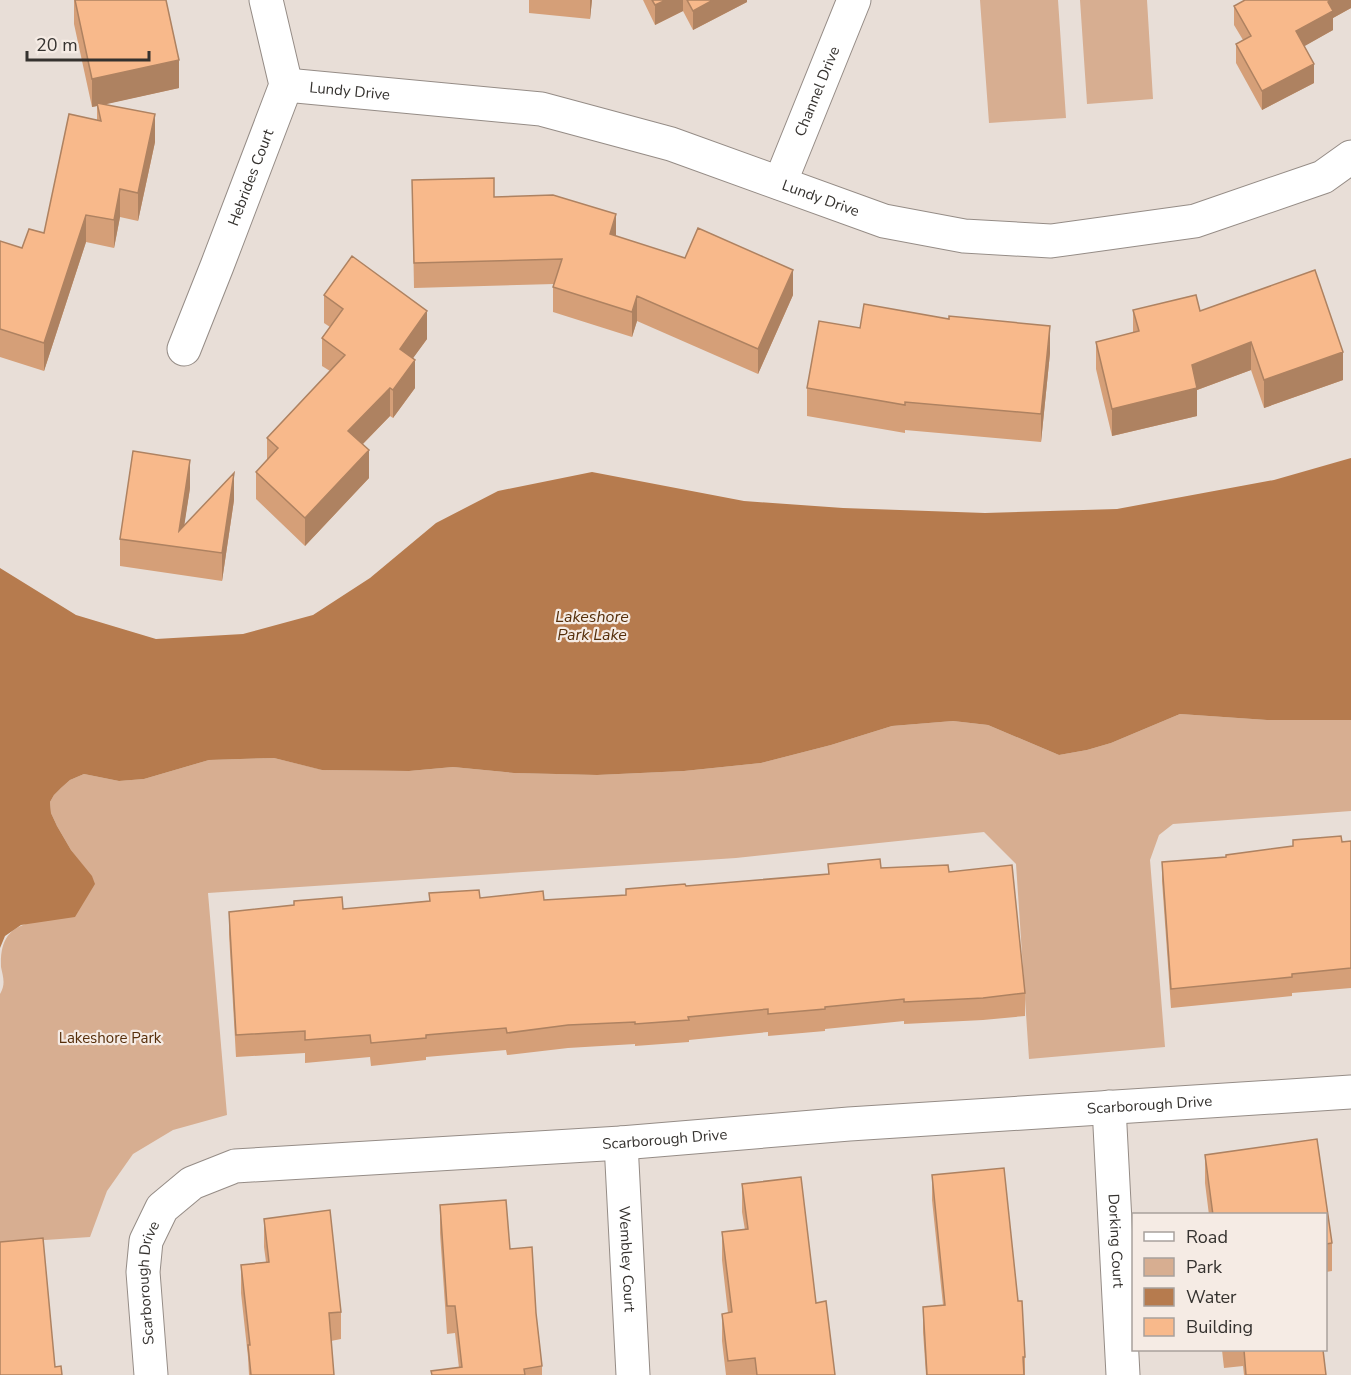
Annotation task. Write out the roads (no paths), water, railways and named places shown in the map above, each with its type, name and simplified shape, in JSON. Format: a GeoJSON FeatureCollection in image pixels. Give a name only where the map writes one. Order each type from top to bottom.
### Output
{"type":"FeatureCollection","features":[{"type":"Feature","properties":{"kind":"street"},"geometry":{"type":"LineString","coordinates":[[266,0],[286,86]]}},
{"type":"Feature","properties":{"kind":"street","name":"Channel Drive"},"geometry":{"type":"LineString","coordinates":[[780,183],[854,0]]}},
{"type":"Feature","properties":{"kind":"street","name":"Lundy Drive"},"geometry":{"type":"LineString","coordinates":[[286,86],[541,109],[671,144],[884,220],[964,236],[1051,241],[1196,221],[1323,177],[1351,157]]}},
{"type":"Feature","properties":{"kind":"street","name":"Hebrides Court"},"geometry":{"type":"LineString","coordinates":[[184,349],[286,86]]}},
{"type":"Feature","properties":{"kind":"street","name":"Scarborough Drive"},"geometry":{"type":"LineString","coordinates":[[151,1375],[143,1272],[146,1241],[162,1208],[192,1183],[235,1166],[621,1143],[849,1124],[1351,1092]]}},
{"type":"Feature","properties":{"kind":"street","name":"Dorking Court"},"geometry":{"type":"LineString","coordinates":[[1108,1107],[1123,1375]]}},
{"type":"Feature","properties":{"kind":"street","name":"Wembley Court"},"geometry":{"type":"LineString","coordinates":[[621,1143],[633,1375]]}},
{"type":"Feature","properties":{"kind":"water","name":"Lakeshore Park Lake"},"geometry":{"type":"Polygon","coordinates":[[[1351,458],[1351,720],[1267,720],[1180,714],[1111,743],[1059,755],[988,725],[953,721],[892,726],[761,763],[684,771],[597,775],[514,773],[453,767],[409,771],[322,770],[274,758],[209,760],[144,779],[119,781],[84,774],[70,780],[54,795],[50,802],[51,813],[71,850],[92,876],[95,884],[75,917],[21,925],[5,936],[0,948],[0,568],[76,615],[156,639],[243,634],[313,615],[370,578],[436,523],[498,491],[592,472],[744,501],[843,508],[985,513],[1117,509],[1274,480],[1351,458]]]}},
{"type":"Feature","properties":{"kind":"park label","name":"Lakeshore Park"},"geometry":{"type":"Point","coordinates":[110,1038]}}]}
